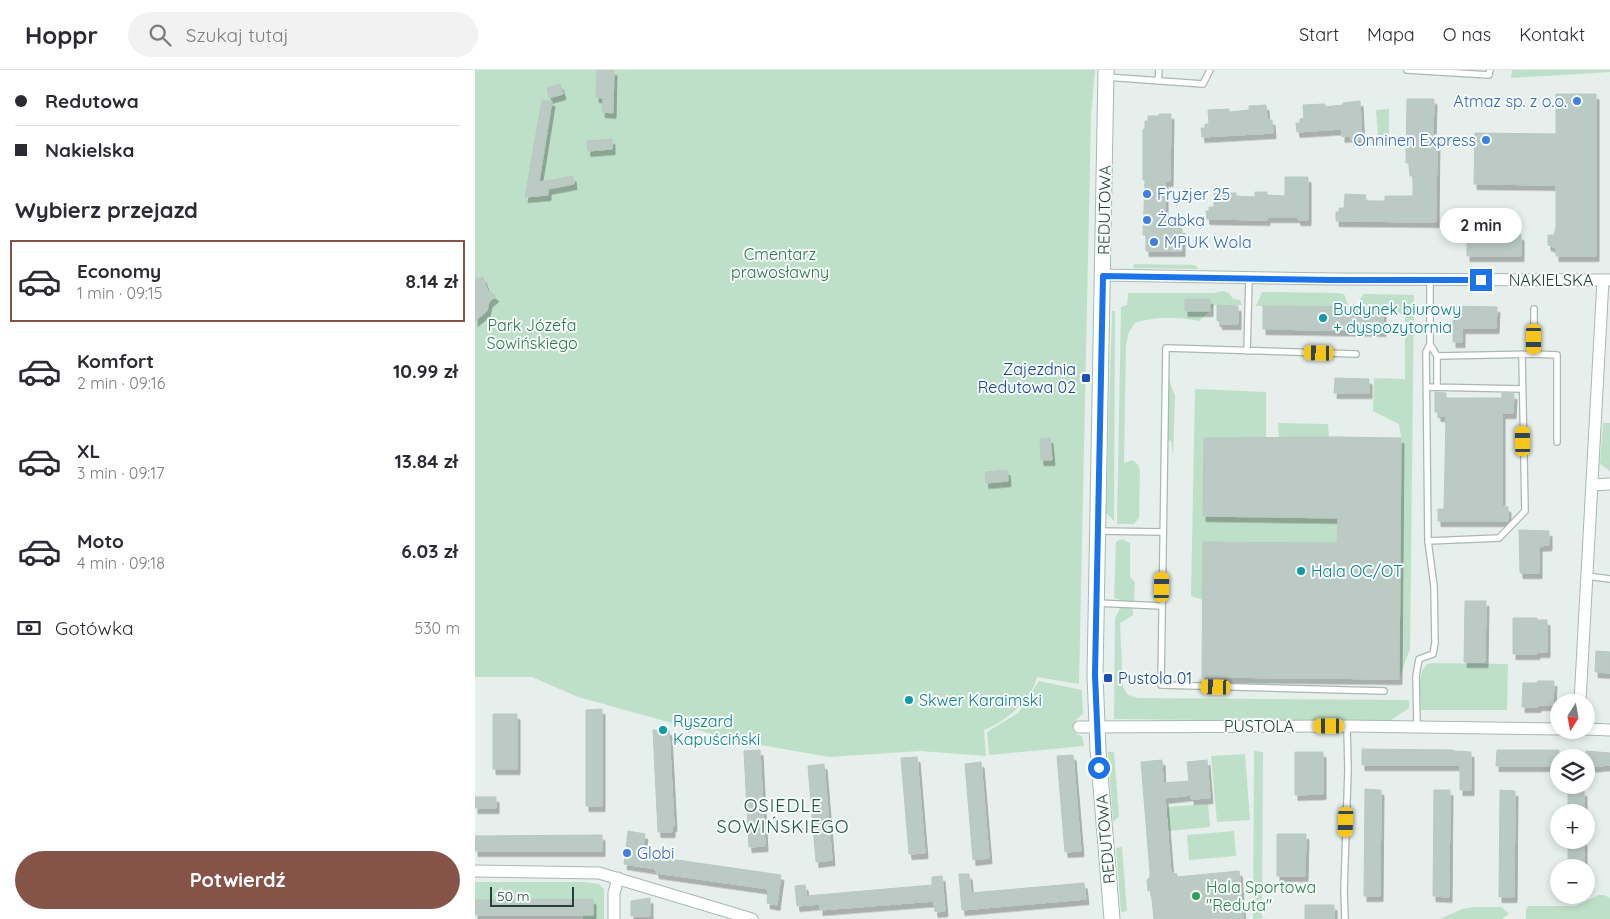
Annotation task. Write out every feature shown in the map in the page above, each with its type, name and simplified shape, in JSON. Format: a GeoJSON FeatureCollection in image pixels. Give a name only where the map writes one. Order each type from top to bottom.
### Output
{"type":"FeatureCollection","features":[{"type":"Feature","properties":{"kind":"street","name":"REDUTOWA"},"geometry":{"type":"LineString","coordinates":[[1106,74],[1095,675],[1096,727],[1112,919]]}},
{"type":"Feature","properties":{"kind":"street","name":"NAKIELSKA"},"geometry":{"type":"LineString","coordinates":[[1103,276],[1607,280]]}},
{"type":"Feature","properties":{"kind":"street"},"geometry":{"type":"LineString","coordinates":[[1580,694],[1592,486],[1607,280]]}},
{"type":"Feature","properties":{"kind":"street"},"geometry":{"type":"LineString","coordinates":[[1592,486],[1610,484]]}},
{"type":"Feature","properties":{"kind":"street","name":"PUSTOLA"},"geometry":{"type":"LineString","coordinates":[[1079,727],[1347,726],[1550,729]]}},
{"type":"Feature","properties":{"kind":"street"},"geometry":{"type":"LineString","coordinates":[[1595,730],[1610,730]]}},
{"type":"Feature","properties":{"kind":"street"},"geometry":{"type":"LineString","coordinates":[[475,871],[599,873],[724,915],[751,919]]}},
{"type":"Feature","properties":{"kind":"street"},"geometry":{"type":"LineString","coordinates":[[614,919],[614,893],[617,878]]}},
{"type":"Feature","properties":{"kind":"lane"},"geometry":{"type":"LineString","coordinates":[[1158,81],[1159,70]]}},
{"type":"Feature","properties":{"kind":"lane"},"geometry":{"type":"LineString","coordinates":[[1106,74],[1158,81],[1203,84],[1210,70]]}},
{"type":"Feature","properties":{"kind":"lane"},"geometry":{"type":"LineString","coordinates":[[1407,70],[1489,75],[1490,70]]}},
{"type":"Feature","properties":{"kind":"lane"},"geometry":{"type":"LineString","coordinates":[[1247,351],[1249,278]]}},
{"type":"Feature","properties":{"kind":"lane"},"geometry":{"type":"LineString","coordinates":[[1429,280],[1431,344],[1437,356],[1437,387]]}},
{"type":"Feature","properties":{"kind":"lane"},"geometry":{"type":"LineString","coordinates":[[1534,309],[1534,354]]}},
{"type":"Feature","properties":{"kind":"lane"},"geometry":{"type":"LineString","coordinates":[[1417,727],[1416,676],[1419,659],[1433,654],[1435,643],[1434,586],[1428,541],[1426,352],[1431,344]]}},
{"type":"Feature","properties":{"kind":"lane"},"geometry":{"type":"LineString","coordinates":[[1356,354],[1166,348],[1161,685],[1384,691]]}},
{"type":"Feature","properties":{"kind":"lane"},"geometry":{"type":"LineString","coordinates":[[1428,541],[1499,538],[1525,511],[1522,355]]}},
{"type":"Feature","properties":{"kind":"lane"},"geometry":{"type":"LineString","coordinates":[[1437,356],[1557,355],[1557,442]]}},
{"type":"Feature","properties":{"kind":"lane"},"geometry":{"type":"LineString","coordinates":[[1427,387],[1523,389]]}},
{"type":"Feature","properties":{"kind":"lane"},"geometry":{"type":"LineString","coordinates":[[1097,531],[1163,532]]}},
{"type":"Feature","properties":{"kind":"lane"},"geometry":{"type":"LineString","coordinates":[[1587,576],[1610,579]]}},
{"type":"Feature","properties":{"kind":"lane"},"geometry":{"type":"LineString","coordinates":[[1095,603],[1162,606]]}},
{"type":"Feature","properties":{"kind":"lane"},"geometry":{"type":"LineString","coordinates":[[1345,919],[1347,726]]}},
{"type":"Feature","properties":{"kind":"green space","name":"Cmentarz prawosławny"},"geometry":{"type":"Polygon","coordinates":[[[475,70],[1095,70],[1091,116],[1079,684],[1037,677],[1030,694],[1017,709],[1000,722],[984,730],[986,756],[920,751],[829,757],[737,741],[578,697],[532,677],[475,677],[475,70]]]}},
{"type":"Feature","properties":{"kind":"green space"},"geometry":{"type":"Polygon","coordinates":[[[1512,70],[1610,70],[1610,72],[1511,78],[1512,70]]]}},
{"type":"Feature","properties":{"kind":"green space"},"geometry":{"type":"Polygon","coordinates":[[[1389,109],[1389,140],[1384,145],[1379,146],[1376,110],[1389,109]]]}},
{"type":"Feature","properties":{"kind":"green space"},"geometry":{"type":"Polygon","coordinates":[[[1134,264],[1195,265],[1198,268],[1133,268],[1134,264]]]}},
{"type":"Feature","properties":{"kind":"green space"},"geometry":{"type":"Polygon","coordinates":[[[1223,291],[1229,293],[1233,299],[1240,300],[1242,305],[1214,305],[1199,321],[1167,318],[1151,319],[1135,323],[1129,332],[1126,345],[1124,463],[1133,460],[1138,465],[1140,471],[1139,518],[1134,524],[1117,524],[1121,307],[1127,305],[1128,293],[1213,293],[1223,291]]]}},
{"type":"Feature","properties":{"kind":"green space"},"geometry":{"type":"Polygon","coordinates":[[[1262,292],[1344,294],[1349,307],[1256,306],[1262,292]]]}},
{"type":"Feature","properties":{"kind":"green space"},"geometry":{"type":"Polygon","coordinates":[[[1364,294],[1414,295],[1410,649],[1399,679],[1401,437],[1399,424],[1373,411],[1374,378],[1405,379],[1405,318],[1395,309],[1358,307],[1360,299],[1364,294]]]}},
{"type":"Feature","properties":{"kind":"green space"},"geometry":{"type":"Polygon","coordinates":[[[1112,311],[1115,311],[1114,521],[1106,513],[1112,311]]]}},
{"type":"Feature","properties":{"kind":"green space"},"geometry":{"type":"Polygon","coordinates":[[[1168,377],[1175,396],[1173,456],[1171,441],[1168,440],[1168,377]]]}},
{"type":"Feature","properties":{"kind":"green space"},"geometry":{"type":"Polygon","coordinates":[[[1195,389],[1266,392],[1266,438],[1204,438],[1203,516],[1338,518],[1337,543],[1203,542],[1203,600],[1191,596],[1195,389]]]}},
{"type":"Feature","properties":{"kind":"green space"},"geometry":{"type":"Polygon","coordinates":[[[1278,423],[1328,424],[1329,438],[1279,438],[1278,423]]]}},
{"type":"Feature","properties":{"kind":"green space"},"geometry":{"type":"Polygon","coordinates":[[[1603,423],[1610,423],[1610,471],[1600,464],[1603,423]]]}},
{"type":"Feature","properties":{"kind":"green space"},"geometry":{"type":"Polygon","coordinates":[[[1122,539],[1130,543],[1130,577],[1135,582],[1134,600],[1128,607],[1131,607],[1133,615],[1120,623],[1123,687],[1128,695],[1138,698],[1409,700],[1409,708],[1388,722],[1114,719],[1115,618],[1120,608],[1120,600],[1114,598],[1116,542],[1122,539]]]}},
{"type":"Feature","properties":{"kind":"green space"},"geometry":{"type":"Polygon","coordinates":[[[1427,664],[1508,664],[1507,710],[1421,710],[1421,674],[1427,664]]]}},
{"type":"Feature","properties":{"kind":"green space"},"geometry":{"type":"Polygon","coordinates":[[[1039,681],[1082,690],[1083,714],[1076,720],[1076,734],[1082,736],[1084,746],[989,755],[987,732],[1018,713],[1039,681]]]}},
{"type":"Feature","properties":{"kind":"green space"},"geometry":{"type":"Polygon","coordinates":[[[1254,751],[1263,752],[1262,919],[1253,919],[1254,751]]]}},
{"type":"Feature","properties":{"kind":"green space"},"geometry":{"type":"Polygon","coordinates":[[[1108,752],[1114,752],[1119,816],[1113,822],[1108,752]]]}},
{"type":"Feature","properties":{"kind":"green space"},"geometry":{"type":"Polygon","coordinates":[[[1245,754],[1250,820],[1217,822],[1211,756],[1245,754]]]}},
{"type":"Feature","properties":{"kind":"green space"},"geometry":{"type":"Polygon","coordinates":[[[1208,804],[1210,827],[1169,831],[1167,807],[1208,804]]]}},
{"type":"Feature","properties":{"kind":"green space"},"geometry":{"type":"Polygon","coordinates":[[[1234,831],[1236,856],[1189,860],[1187,835],[1234,831]]]}},
{"type":"Feature","properties":{"kind":"green space"},"geometry":{"type":"Polygon","coordinates":[[[1122,847],[1127,911],[1121,912],[1116,848],[1122,847]]]}},
{"type":"Feature","properties":{"kind":"green space"},"geometry":{"type":"Polygon","coordinates":[[[475,882],[583,882],[599,884],[604,889],[604,919],[583,919],[583,915],[593,915],[593,899],[475,900],[475,882]]]}},
{"type":"Feature","properties":{"kind":"green space"},"geometry":{"type":"Polygon","coordinates":[[[1604,895],[1610,898],[1610,919],[1526,919],[1526,909],[1528,906],[1595,904],[1595,897],[1604,895]]]}},
{"type":"Feature","properties":{"kind":"green space"},"geometry":{"type":"Polygon","coordinates":[[[1502,907],[1509,914],[1502,919],[1440,919],[1462,909],[1502,907]]]}},
{"type":"Feature","properties":{"kind":"building"},"geometry":{"type":"Polygon","coordinates":[[[597,70],[614,70],[613,113],[602,112],[603,98],[596,97],[597,70]]]}},
{"type":"Feature","properties":{"kind":"building"},"geometry":{"type":"Polygon","coordinates":[[[560,84],[563,94],[549,98],[547,88],[560,84]]]}},
{"type":"Feature","properties":{"kind":"building"},"geometry":{"type":"Polygon","coordinates":[[[1556,94],[1596,94],[1596,256],[1556,256],[1556,248],[1548,245],[1548,235],[1554,235],[1556,227],[1556,185],[1474,184],[1475,133],[1556,134],[1556,94]]]}},
{"type":"Feature","properties":{"kind":"building"},"geometry":{"type":"Polygon","coordinates":[[[1407,99],[1434,99],[1433,135],[1437,135],[1436,222],[1336,221],[1336,212],[1339,212],[1339,208],[1344,208],[1345,194],[1366,195],[1365,201],[1385,201],[1385,196],[1413,196],[1413,176],[1410,176],[1409,163],[1406,163],[1407,99]]]}},
{"type":"Feature","properties":{"kind":"building"},"geometry":{"type":"Polygon","coordinates":[[[542,100],[552,101],[539,182],[573,176],[574,184],[548,189],[548,195],[525,197],[542,100]]]}},
{"type":"Feature","properties":{"kind":"building"},"geometry":{"type":"Polygon","coordinates":[[[1360,101],[1362,140],[1351,140],[1351,136],[1342,137],[1342,129],[1297,132],[1296,123],[1300,123],[1300,119],[1304,118],[1303,105],[1325,104],[1325,107],[1360,101]]]}},
{"type":"Feature","properties":{"kind":"building"},"geometry":{"type":"Polygon","coordinates":[[[1266,105],[1267,120],[1272,120],[1273,133],[1202,137],[1201,128],[1205,128],[1205,124],[1209,124],[1208,110],[1229,109],[1229,112],[1249,110],[1249,106],[1266,105]]]}},
{"type":"Feature","properties":{"kind":"building"},"geometry":{"type":"Polygon","coordinates":[[[1159,114],[1171,114],[1170,181],[1165,181],[1165,222],[1172,222],[1172,228],[1182,228],[1182,251],[1146,251],[1146,235],[1143,235],[1145,180],[1143,180],[1143,129],[1145,129],[1145,121],[1148,121],[1148,116],[1159,116],[1159,114]]]}},
{"type":"Feature","properties":{"kind":"building"},"geometry":{"type":"Polygon","coordinates":[[[612,139],[612,149],[588,151],[587,141],[612,139]]]}},
{"type":"Feature","properties":{"kind":"building"},"geometry":{"type":"Polygon","coordinates":[[[1285,177],[1308,177],[1308,220],[1298,220],[1297,217],[1267,217],[1267,220],[1207,219],[1206,211],[1209,211],[1209,207],[1214,207],[1214,193],[1236,193],[1236,196],[1255,197],[1255,192],[1267,192],[1267,195],[1285,196],[1285,177]]]}},
{"type":"Feature","properties":{"kind":"building"},"geometry":{"type":"Polygon","coordinates":[[[1467,216],[1488,216],[1488,234],[1521,235],[1521,256],[1467,256],[1467,216]]]}},
{"type":"Feature","properties":{"kind":"building"},"geometry":{"type":"Polygon","coordinates":[[[483,277],[488,291],[496,296],[489,302],[487,311],[475,321],[475,279],[483,277]]]}},
{"type":"Feature","properties":{"kind":"building"},"geometry":{"type":"Polygon","coordinates":[[[1185,299],[1210,299],[1210,311],[1185,311],[1185,299]]]}},
{"type":"Feature","properties":{"kind":"building"},"geometry":{"type":"Polygon","coordinates":[[[1217,305],[1238,306],[1238,324],[1219,324],[1220,321],[1217,321],[1217,305]]]}},
{"type":"Feature","properties":{"kind":"building","name":"Budynek biurowy + dyspozytornia"},"geometry":{"type":"Polygon","coordinates":[[[1263,306],[1383,307],[1383,331],[1263,329],[1263,306]]]}},
{"type":"Feature","properties":{"kind":"building"},"geometry":{"type":"Polygon","coordinates":[[[1453,306],[1497,307],[1496,328],[1462,328],[1462,342],[1453,342],[1453,306]]]}},
{"type":"Feature","properties":{"kind":"building"},"geometry":{"type":"Polygon","coordinates":[[[1335,378],[1369,379],[1369,393],[1334,393],[1335,378]]]}},
{"type":"Feature","properties":{"kind":"building"},"geometry":{"type":"Polygon","coordinates":[[[1435,392],[1446,393],[1446,398],[1502,398],[1502,393],[1514,394],[1513,413],[1502,413],[1502,505],[1508,507],[1508,521],[1438,521],[1438,509],[1444,509],[1446,416],[1438,416],[1438,412],[1435,412],[1435,392]]]}},
{"type":"Feature","properties":{"kind":"building"},"geometry":{"type":"Polygon","coordinates":[[[1050,438],[1052,460],[1041,460],[1040,439],[1050,438]]]}},
{"type":"Feature","properties":{"kind":"building","name":"Hala OC/OT"},"geometry":{"type":"Polygon","coordinates":[[[1204,438],[1401,438],[1399,679],[1202,677],[1203,542],[1337,543],[1338,518],[1203,516],[1204,438]]]}},
{"type":"Feature","properties":{"kind":"building"},"geometry":{"type":"Polygon","coordinates":[[[1007,470],[1008,481],[986,483],[985,472],[1007,470]]]}},
{"type":"Feature","properties":{"kind":"building"},"geometry":{"type":"Polygon","coordinates":[[[1519,530],[1549,531],[1549,545],[1539,546],[1539,573],[1520,573],[1519,530]]]}},
{"type":"Feature","properties":{"kind":"building"},"geometry":{"type":"Polygon","coordinates":[[[1465,601],[1486,601],[1485,662],[1464,662],[1465,601]]]}},
{"type":"Feature","properties":{"kind":"building"},"geometry":{"type":"Polygon","coordinates":[[[1513,618],[1547,620],[1547,652],[1513,654],[1513,618]]]}},
{"type":"Feature","properties":{"kind":"building"},"geometry":{"type":"Polygon","coordinates":[[[1596,651],[1610,652],[1610,673],[1595,672],[1596,651]]]}},
{"type":"Feature","properties":{"kind":"building"},"geometry":{"type":"Polygon","coordinates":[[[1538,681],[1554,681],[1553,694],[1550,694],[1550,705],[1522,707],[1523,683],[1537,683],[1538,681]]]}},
{"type":"Feature","properties":{"kind":"building"},"geometry":{"type":"Polygon","coordinates":[[[602,709],[602,806],[586,806],[586,710],[602,709]]]}},
{"type":"Feature","properties":{"kind":"building"},"geometry":{"type":"Polygon","coordinates":[[[493,714],[517,714],[517,769],[493,769],[493,714]]]}},
{"type":"Feature","properties":{"kind":"building"},"geometry":{"type":"Polygon","coordinates":[[[653,730],[669,730],[674,826],[672,826],[672,832],[658,832],[653,730]]]}},
{"type":"Feature","properties":{"kind":"building"},"geometry":{"type":"Polygon","coordinates":[[[1362,749],[1453,750],[1471,752],[1471,790],[1460,790],[1460,765],[1362,765],[1362,749]]]}},
{"type":"Feature","properties":{"kind":"building"},"geometry":{"type":"Polygon","coordinates":[[[760,750],[765,846],[749,847],[744,751],[760,750]]]}},
{"type":"Feature","properties":{"kind":"building"},"geometry":{"type":"Polygon","coordinates":[[[1497,750],[1550,750],[1550,766],[1496,766],[1497,750]]]}},
{"type":"Feature","properties":{"kind":"building"},"geometry":{"type":"Polygon","coordinates":[[[1295,752],[1323,752],[1323,794],[1295,795],[1295,752]]]}},
{"type":"Feature","properties":{"kind":"building"},"geometry":{"type":"Polygon","coordinates":[[[1595,752],[1610,753],[1610,765],[1595,766],[1595,752]]]}},
{"type":"Feature","properties":{"kind":"building"},"geometry":{"type":"Polygon","coordinates":[[[1073,755],[1081,851],[1065,852],[1057,756],[1073,755]]]}},
{"type":"Feature","properties":{"kind":"building"},"geometry":{"type":"Polygon","coordinates":[[[917,757],[925,853],[909,854],[901,758],[917,757]]]}},
{"type":"Feature","properties":{"kind":"building"},"geometry":{"type":"Polygon","coordinates":[[[1162,760],[1163,783],[1189,781],[1187,762],[1207,760],[1210,798],[1191,799],[1191,795],[1165,798],[1171,873],[1177,874],[1177,877],[1239,871],[1243,919],[1154,919],[1151,890],[1148,891],[1147,880],[1150,877],[1150,872],[1141,762],[1162,760]]]}},
{"type":"Feature","properties":{"kind":"building"},"geometry":{"type":"Polygon","coordinates":[[[981,762],[989,858],[973,860],[965,764],[981,762]]]}},
{"type":"Feature","properties":{"kind":"building"},"geometry":{"type":"Polygon","coordinates":[[[824,764],[832,860],[816,862],[808,766],[824,764]]]}},
{"type":"Feature","properties":{"kind":"building"},"geometry":{"type":"Polygon","coordinates":[[[1365,789],[1381,790],[1380,896],[1364,896],[1365,789]]]}},
{"type":"Feature","properties":{"kind":"building"},"geometry":{"type":"Polygon","coordinates":[[[1434,790],[1450,790],[1449,897],[1433,896],[1434,790]]]}},
{"type":"Feature","properties":{"kind":"building"},"geometry":{"type":"Polygon","coordinates":[[[1500,790],[1515,791],[1514,897],[1499,897],[1500,790]]]}},
{"type":"Feature","properties":{"kind":"building"},"geometry":{"type":"Polygon","coordinates":[[[1568,794],[1584,794],[1584,804],[1568,804],[1568,794]]]}},
{"type":"Feature","properties":{"kind":"building"},"geometry":{"type":"Polygon","coordinates":[[[475,797],[496,797],[496,808],[475,808],[475,797]]]}},
{"type":"Feature","properties":{"kind":"building"},"geometry":{"type":"Polygon","coordinates":[[[628,831],[645,834],[642,855],[781,875],[777,905],[767,903],[768,889],[656,873],[656,869],[624,864],[628,831]]]}},
{"type":"Feature","properties":{"kind":"building"},"geometry":{"type":"Polygon","coordinates":[[[1277,834],[1306,834],[1305,876],[1277,876],[1277,834]]]}},
{"type":"Feature","properties":{"kind":"building"},"geometry":{"type":"Polygon","coordinates":[[[602,835],[602,851],[475,851],[475,836],[602,835]]]}},
{"type":"Feature","properties":{"kind":"building"},"geometry":{"type":"Polygon","coordinates":[[[1568,849],[1584,849],[1584,859],[1568,859],[1568,849]]]}},
{"type":"Feature","properties":{"kind":"building"},"geometry":{"type":"Polygon","coordinates":[[[959,874],[969,874],[971,893],[1084,883],[1086,899],[962,910],[959,874]]]}},
{"type":"Feature","properties":{"kind":"building"},"geometry":{"type":"Polygon","coordinates":[[[942,876],[945,911],[935,912],[934,901],[820,910],[820,904],[797,906],[795,886],[805,885],[806,896],[932,885],[932,877],[942,876]]]}},
{"type":"Feature","properties":{"kind":"building"},"geometry":{"type":"Polygon","coordinates":[[[650,898],[650,916],[631,916],[631,901],[650,898]]]}},
{"type":"Feature","properties":{"kind":"building"},"geometry":{"type":"Polygon","coordinates":[[[593,899],[593,915],[475,915],[475,900],[593,899]]]}},
{"type":"Feature","properties":{"kind":"building"},"geometry":{"type":"Polygon","coordinates":[[[1305,905],[1334,905],[1334,919],[1305,919],[1305,905]]]}},
{"type":"Feature","properties":{"kind":"place","name":"Atmaz sp. z o.o."},"geometry":{"type":"Point","coordinates":[1577,101]}},
{"type":"Feature","properties":{"kind":"place","name":"Onninen Express"},"geometry":{"type":"Point","coordinates":[1486,140]}},
{"type":"Feature","properties":{"kind":"place","name":"Fryzjer 25"},"geometry":{"type":"Point","coordinates":[1147,194]}},
{"type":"Feature","properties":{"kind":"place","name":"Żabka"},"geometry":{"type":"Point","coordinates":[1147,220]}},
{"type":"Feature","properties":{"kind":"place","name":"MPUK Wola"},"geometry":{"type":"Point","coordinates":[1154,242]}},
{"type":"Feature","properties":{"kind":"place","name":"Budynek biurowy + dyspozytornia"},"geometry":{"type":"Point","coordinates":[1323,318]}},
{"type":"Feature","properties":{"kind":"place","name":"Zajezdnia Redutowa 02"},"geometry":{"type":"Point","coordinates":[1086,378]}},
{"type":"Feature","properties":{"kind":"place","name":"Hala OC/OT"},"geometry":{"type":"Point","coordinates":[1301,571]}},
{"type":"Feature","properties":{"kind":"place","name":"Pustola 01"},"geometry":{"type":"Point","coordinates":[1108,678]}},
{"type":"Feature","properties":{"kind":"place","name":"Skwer Karaimski"},"geometry":{"type":"Point","coordinates":[909,700]}},
{"type":"Feature","properties":{"kind":"place","name":"Ryszard Kapuściński"},"geometry":{"type":"Point","coordinates":[663,730]}},
{"type":"Feature","properties":{"kind":"place","name":"Globi"},"geometry":{"type":"Point","coordinates":[627,853]}},
{"type":"Feature","properties":{"kind":"place","name":"Hala Sportowa \"Reduta\""},"geometry":{"type":"Point","coordinates":[1196,896]}},
{"type":"Feature","properties":{"kind":"district","name":"OSIEDLE SOWIŃSKIEGO"},"geometry":{"type":"Point","coordinates":[783,816]}},
{"type":"Feature","properties":{"kind":"route"},"geometry":{"type":"LineString","coordinates":[[1099,768],[1095,675],[1103,276],[1333,280],[1481,280]]}},
{"type":"Feature","properties":{"kind":"park label","name":"Park Józefa Sowińskiego"},"geometry":{"type":"Point","coordinates":[532,334]}}]}
